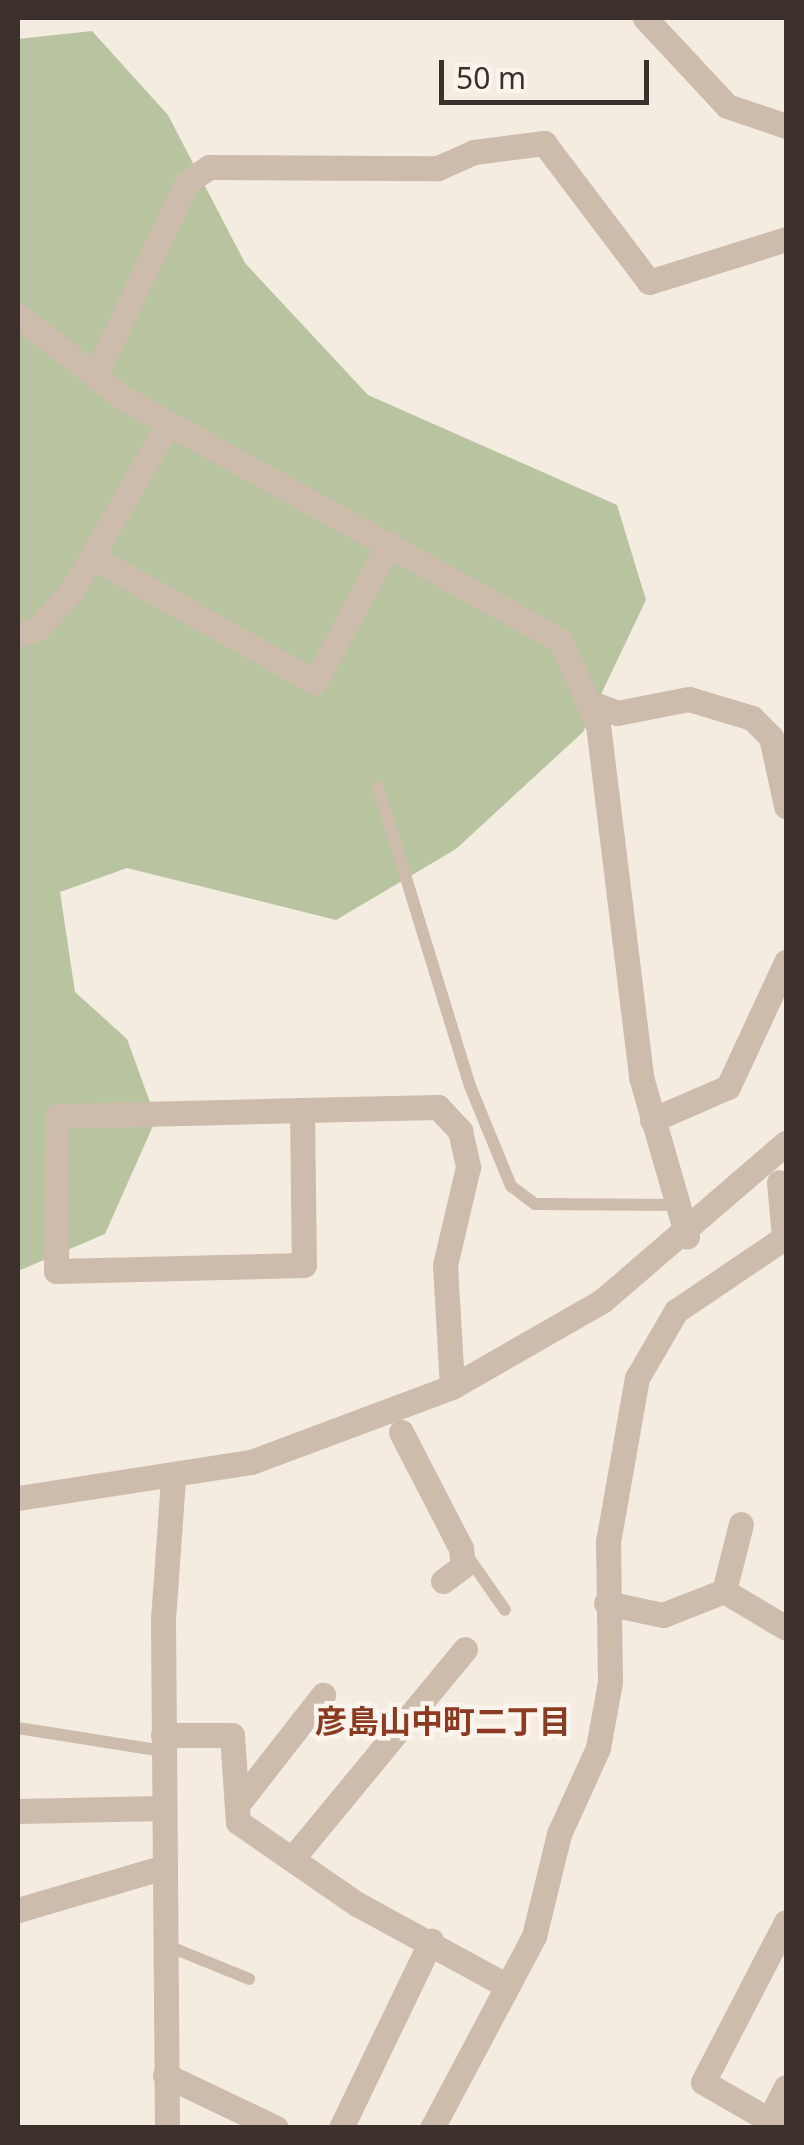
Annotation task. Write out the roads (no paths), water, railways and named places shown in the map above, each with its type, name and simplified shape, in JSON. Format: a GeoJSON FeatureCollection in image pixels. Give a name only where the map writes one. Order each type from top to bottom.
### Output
{"type":"FeatureCollection","features":[{"type":"Feature","properties":{"kind":"street"},"geometry":{"type":"LineString","coordinates":[[644,18],[727,106],[786,126]]}},
{"type":"Feature","properties":{"kind":"street"},"geometry":{"type":"LineString","coordinates":[[98,370],[187,182],[220,164],[438,168],[474,152],[544,143],[649,282],[786,239]]}},
{"type":"Feature","properties":{"kind":"street"},"geometry":{"type":"LineString","coordinates":[[18,315],[98,370],[123,398],[560,640],[594,704],[652,1120],[687,1236]]}},
{"type":"Feature","properties":{"kind":"street"},"geometry":{"type":"LineString","coordinates":[[18,635],[56,611],[92,557],[168,424]]}},
{"type":"Feature","properties":{"kind":"street"},"geometry":{"type":"LineString","coordinates":[[92,557],[315,682],[389,544]]}},
{"type":"Feature","properties":{"kind":"street"},"geometry":{"type":"LineString","coordinates":[[594,704],[617,713],[690,699],[752,718],[771,736],[786,806]]}},
{"type":"Feature","properties":{"kind":"street"},"geometry":{"type":"LineString","coordinates":[[652,1120],[728,1087],[786,962]]}},
{"type":"Feature","properties":{"kind":"street"},"geometry":{"type":"LineString","coordinates":[[302,1110],[304,1265],[56,1270],[57,1116],[302,1110],[438,1107],[460,1131],[466,1190],[444,1265],[452,1387]]}},
{"type":"Feature","properties":{"kind":"street"},"geometry":{"type":"LineString","coordinates":[[18,1498],[173,1478],[372,1423],[452,1387],[602,1301],[687,1236],[786,1143]]}},
{"type":"Feature","properties":{"kind":"street"},"geometry":{"type":"LineString","coordinates":[[438,2122],[504,1984],[540,1922],[559,1834],[598,1748],[610,1682],[606,1603],[614,1490],[637,1378],[676,1311],[784,1238],[779,1182]]}},
{"type":"Feature","properties":{"kind":"street"},"geometry":{"type":"LineString","coordinates":[[401,1432],[461,1548],[462,1566],[443,1582]]}},
{"type":"Feature","properties":{"kind":"street"},"geometry":{"type":"LineString","coordinates":[[167,2128],[161,1868],[173,1478]]}},
{"type":"Feature","properties":{"kind":"street"},"geometry":{"type":"LineString","coordinates":[[724,1591],[741,1524]]}},
{"type":"Feature","properties":{"kind":"street"},"geometry":{"type":"LineString","coordinates":[[606,1603],[663,1615],[724,1591],[786,1624]]}},
{"type":"Feature","properties":{"kind":"street"},"geometry":{"type":"LineString","coordinates":[[292,1859],[465,1650]]}},
{"type":"Feature","properties":{"kind":"street"},"geometry":{"type":"LineString","coordinates":[[237,1805],[324,1694]]}},
{"type":"Feature","properties":{"kind":"street"},"geometry":{"type":"LineString","coordinates":[[163,1743],[232,1734],[238,1822],[292,1859],[504,1984]]}},
{"type":"Feature","properties":{"kind":"street"},"geometry":{"type":"LineString","coordinates":[[18,1811],[162,1808]]}},
{"type":"Feature","properties":{"kind":"street"},"geometry":{"type":"LineString","coordinates":[[18,1910],[161,1868]]}},
{"type":"Feature","properties":{"kind":"street"},"geometry":{"type":"LineString","coordinates":[[786,1922],[703,2082],[772,2124],[786,2087]]}},
{"type":"Feature","properties":{"kind":"street"},"geometry":{"type":"LineString","coordinates":[[341,2128],[431,1942]]}},
{"type":"Feature","properties":{"kind":"street"},"geometry":{"type":"LineString","coordinates":[[166,2075],[276,2128]]}},
{"type":"Feature","properties":{"kind":"lane"},"geometry":{"type":"LineString","coordinates":[[378,787],[470,1086],[511,1186],[535,1204],[678,1204]]}},
{"type":"Feature","properties":{"kind":"lane"},"geometry":{"type":"LineString","coordinates":[[461,1548],[505,1610]]}},
{"type":"Feature","properties":{"kind":"lane"},"geometry":{"type":"LineString","coordinates":[[18,1728],[163,1743]]}},
{"type":"Feature","properties":{"kind":"lane"},"geometry":{"type":"LineString","coordinates":[[163,1944],[249,1979]]}},
{"type":"Feature","properties":{"kind":"district","name":"彦島山中町二丁目"},"geometry":{"type":"Point","coordinates":[443,1721]}}]}
